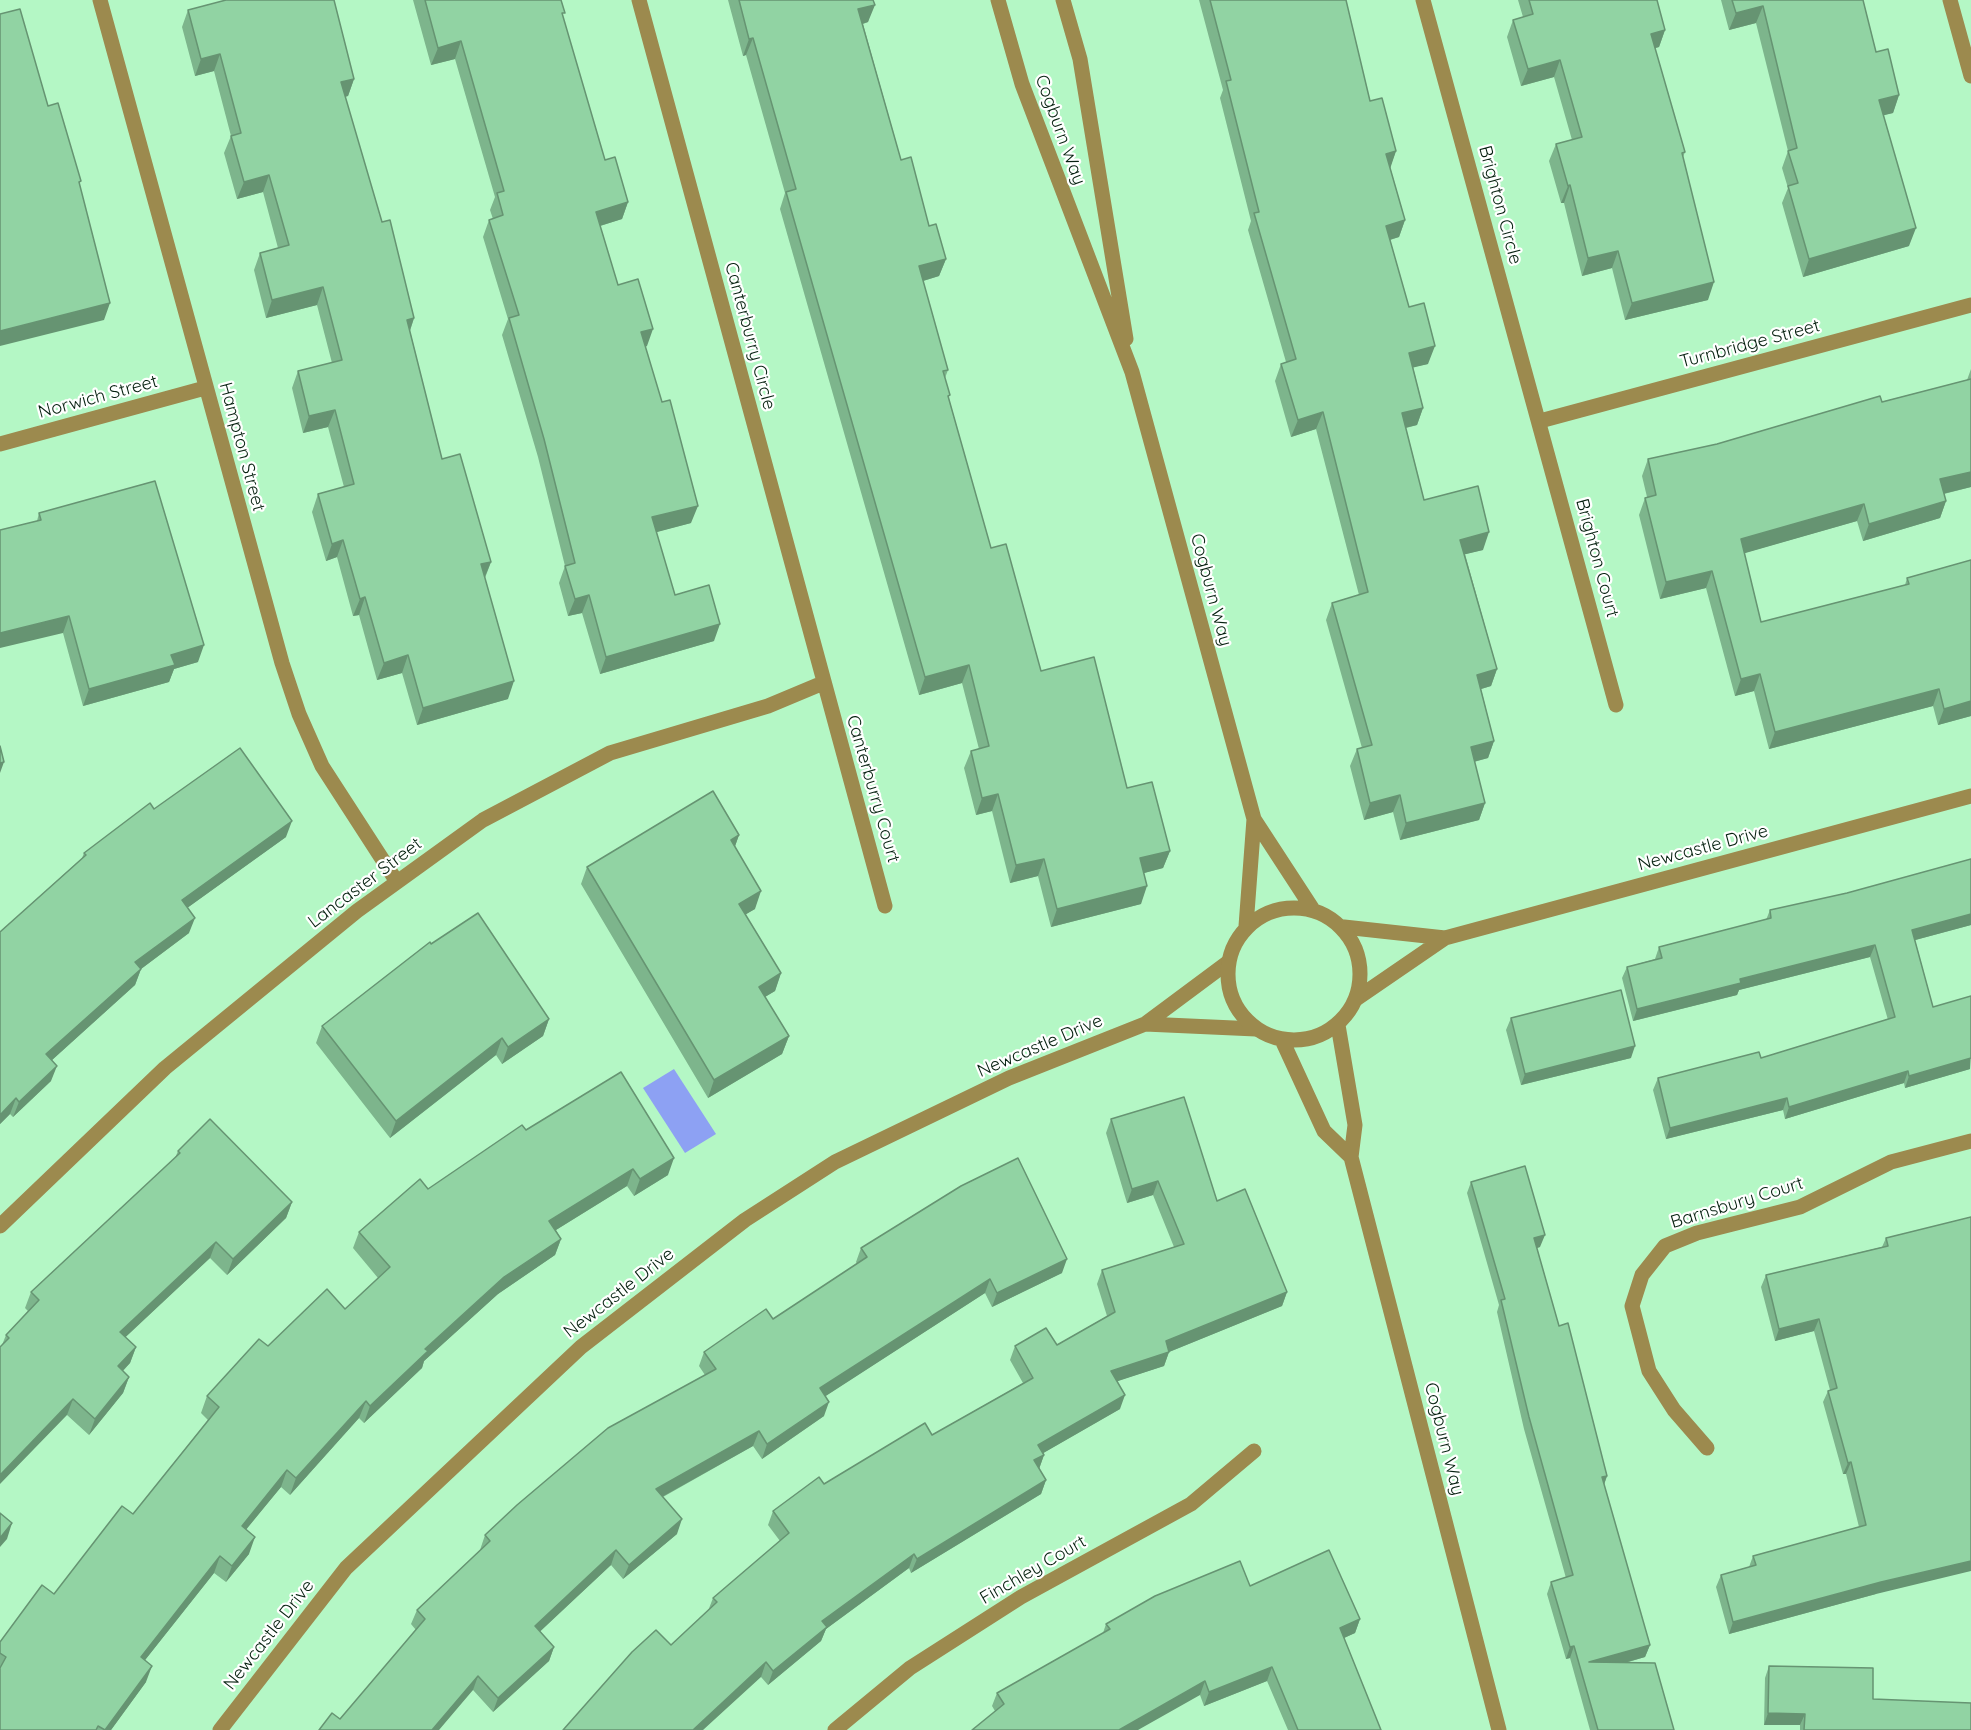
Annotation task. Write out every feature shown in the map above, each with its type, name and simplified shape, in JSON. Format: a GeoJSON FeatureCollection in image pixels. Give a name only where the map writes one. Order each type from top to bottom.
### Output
{"type":"FeatureCollection","features":[{"type":"Feature","properties":{"kind":"street","name":"Hampton Street"},"geometry":{"type":"LineString","coordinates":[[100,0],[267,612],[299,714],[322,766],[397,882]]}},
{"type":"Feature","properties":{"kind":"street","name":"Canterburry Circle"},"geometry":{"type":"LineString","coordinates":[[639,0],[823,683]]}},
{"type":"Feature","properties":{"kind":"street","name":"Cogburn Way"},"geometry":{"type":"LineString","coordinates":[[998,0],[1022,84],[1131,372],[1254,819],[1312,908]]}},
{"type":"Feature","properties":{"kind":"street","name":"Cogburn Way"},"geometry":{"type":"LineString","coordinates":[[1064,0],[1080,59],[1131,372]]}},
{"type":"Feature","properties":{"kind":"street","name":"Brighton Circle"},"geometry":{"type":"LineString","coordinates":[[1424,0],[1540,421]]}},
{"type":"Feature","properties":{"kind":"street"},"geometry":{"type":"LineString","coordinates":[[1950,0],[1971,76]]}},
{"type":"Feature","properties":{"kind":"street","name":"Turnbridge Street"},"geometry":{"type":"LineString","coordinates":[[1540,421],[1971,305]]}},
{"type":"Feature","properties":{"kind":"street","name":"Norwich Street"},"geometry":{"type":"LineString","coordinates":[[0,444],[205,388]]}},
{"type":"Feature","properties":{"kind":"street","name":"Brighton Court"},"geometry":{"type":"LineString","coordinates":[[1540,421],[1616,705]]}},
{"type":"Feature","properties":{"kind":"street","name":"Lancaster Street"},"geometry":{"type":"LineString","coordinates":[[0,1226],[165,1068],[357,911],[483,820],[610,753],[768,706],[823,683]]}},
{"type":"Feature","properties":{"kind":"street","name":"Canterburry Court"},"geometry":{"type":"LineString","coordinates":[[823,683],[885,906]]}},
{"type":"Feature","properties":{"kind":"street","name":"Newcastle Drive"},"geometry":{"type":"LineString","coordinates":[[1356,999],[1445,938],[1971,795]]}},
{"type":"Feature","properties":{"kind":"street","name":"Cogburn Way"},"geometry":{"type":"LineString","coordinates":[[1246,926],[1254,819]]}},
{"type":"Feature","properties":{"kind":"street"},"geometry":{"type":"LineString","coordinates":[[1275,908],[1312,908],[1344,927],[1360,960],[1356,999],[1338,1025],[1311,1039],[1282,1040],[1256,1029],[1232,1001],[1227,963],[1246,926],[1275,908]]}},
{"type":"Feature","properties":{"kind":"street","name":"Newcastle Drive"},"geometry":{"type":"LineString","coordinates":[[1344,927],[1445,938]]}},
{"type":"Feature","properties":{"kind":"street","name":"Newcastle Drive"},"geometry":{"type":"LineString","coordinates":[[220,1730],[346,1568],[580,1347],[745,1220],[845,1157],[1010,1078],[1145,1024],[1227,963]]}},
{"type":"Feature","properties":{"kind":"street","name":"Newcastle Drive"},"geometry":{"type":"LineString","coordinates":[[1145,1024],[1256,1029]]}},
{"type":"Feature","properties":{"kind":"street","name":"Cogburn Way"},"geometry":{"type":"LineString","coordinates":[[1338,1025],[1355,1125],[1351,1157],[1499,1730]]}},
{"type":"Feature","properties":{"kind":"street"},"geometry":{"type":"LineString","coordinates":[[1282,1040],[1324,1131],[1351,1157]]}},
{"type":"Feature","properties":{"kind":"street","name":"Barnsbury Court"},"geometry":{"type":"LineString","coordinates":[[1707,1448],[1674,1410],[1649,1371],[1632,1306],[1642,1275],[1665,1246],[1698,1233],[1800,1207],[1891,1162],[1971,1141]]}},
{"type":"Feature","properties":{"kind":"street","name":"Finchley Court"},"geometry":{"type":"LineString","coordinates":[[835,1730],[910,1668],[1021,1597],[1191,1504],[1254,1451]]}},
{"type":"Feature","properties":{"kind":"water"},"geometry":{"type":"Polygon","coordinates":[[[674,1069],[716,1134],[685,1153],[643,1088],[674,1069]]]}},
{"type":"Feature","properties":{"kind":"building"},"geometry":{"type":"Polygon","coordinates":[[[226,0],[334,0],[354,79],[341,82],[382,222],[390,220],[414,318],[407,320],[442,459],[460,454],[491,562],[481,564],[514,681],[423,708],[408,655],[384,663],[365,597],[360,599],[343,540],[332,544],[318,494],[354,484],[335,410],[309,416],[298,371],[342,360],[323,287],[272,300],[260,253],[289,245],[269,175],[244,182],[231,136],[241,133],[220,54],[201,59],[188,10],[226,0]]]}},
{"type":"Feature","properties":{"kind":"building"},"geometry":{"type":"Polygon","coordinates":[[[425,0],[561,0],[565,13],[562,13],[605,160],[615,157],[628,202],[596,212],[618,285],[638,279],[653,329],[641,332],[662,402],[670,400],[698,506],[652,517],[675,595],[709,585],[720,624],[606,657],[589,595],[575,599],[565,566],[575,563],[544,439],[509,318],[519,315],[489,220],[503,215],[497,193],[504,191],[461,41],[438,48],[425,0]]]}},
{"type":"Feature","properties":{"kind":"building"},"geometry":{"type":"Polygon","coordinates":[[[739,0],[873,0],[875,5],[858,9],[901,160],[911,157],[929,226],[936,224],[946,259],[919,266],[948,370],[943,371],[950,395],[948,396],[991,548],[1006,544],[1041,671],[1094,657],[1127,788],[1152,782],[1170,851],[1140,858],[1147,886],[1057,909],[1044,859],[1016,865],[998,794],[982,798],[971,751],[989,746],[969,665],[925,677],[786,192],[796,189],[753,38],[749,39],[739,0]]]}},
{"type":"Feature","properties":{"kind":"building"},"geometry":{"type":"Polygon","coordinates":[[[1210,0],[1346,0],[1370,101],[1382,98],[1396,151],[1386,154],[1405,220],[1386,226],[1409,307],[1424,303],[1435,346],[1409,353],[1423,408],[1402,413],[1424,500],[1478,486],[1489,532],[1460,540],[1497,669],[1477,675],[1494,741],[1471,747],[1485,803],[1406,823],[1400,795],[1370,803],[1357,749],[1372,745],[1332,603],[1368,592],[1323,412],[1298,420],[1281,364],[1296,359],[1254,213],[1259,212],[1226,81],[1231,80],[1210,0]]]}},
{"type":"Feature","properties":{"kind":"building"},"geometry":{"type":"Polygon","coordinates":[[[1529,0],[1657,0],[1665,30],[1651,34],[1685,152],[1682,153],[1714,282],[1632,303],[1618,251],[1588,258],[1570,185],[1568,186],[1556,144],[1582,137],[1560,60],[1528,69],[1513,20],[1533,14],[1529,0]]]}},
{"type":"Feature","properties":{"kind":"building"},"geometry":{"type":"Polygon","coordinates":[[[1732,0],[1863,0],[1876,52],[1888,49],[1899,95],[1879,100],[1916,228],[1809,259],[1788,186],[1798,183],[1788,151],[1797,148],[1763,6],[1736,13],[1732,0]]]}},
{"type":"Feature","properties":{"kind":"building"},"geometry":{"type":"Polygon","coordinates":[[[20,9],[48,106],[58,103],[81,181],[79,182],[110,303],[0,331],[0,14],[20,9]]]}},
{"type":"Feature","properties":{"kind":"building"},"geometry":{"type":"Polygon","coordinates":[[[1971,379],[1971,472],[1940,479],[1946,501],[1869,524],[1864,504],[1741,539],[1761,622],[1909,584],[1907,578],[1971,560],[1971,701],[1944,709],[1939,689],[1775,732],[1760,674],[1741,679],[1712,571],[1666,582],[1645,498],[1656,495],[1648,459],[1717,444],[1880,396],[1882,402],[1971,379]]]}},
{"type":"Feature","properties":{"kind":"building"},"geometry":{"type":"Polygon","coordinates":[[[155,481],[204,645],[171,655],[175,665],[89,689],[69,616],[0,633],[0,530],[41,520],[39,513],[155,481]]]}},
{"type":"Feature","properties":{"kind":"building"},"geometry":{"type":"Polygon","coordinates":[[[0,746],[4,762],[0,763],[0,746]]]}},
{"type":"Feature","properties":{"kind":"building"},"geometry":{"type":"Polygon","coordinates":[[[240,748],[292,821],[182,900],[195,918],[135,962],[141,969],[46,1054],[57,1066],[19,1102],[16,1098],[0,1115],[0,932],[86,855],[84,853],[150,803],[154,809],[240,748]]]}},
{"type":"Feature","properties":{"kind":"building"},"geometry":{"type":"Polygon","coordinates":[[[713,791],[739,835],[731,840],[761,891],[739,904],[781,973],[759,987],[789,1036],[714,1080],[587,867],[713,791]]]}},
{"type":"Feature","properties":{"kind":"building"},"geometry":{"type":"Polygon","coordinates":[[[1971,859],[1971,914],[1912,930],[1933,1007],[1971,996],[1971,1058],[1909,1076],[1908,1071],[1789,1107],[1787,1098],[1670,1128],[1658,1078],[1759,1052],[1761,1058],[1895,1017],[1875,945],[1740,979],[1741,983],[1637,1009],[1627,967],[1662,958],[1659,947],[1771,918],[1770,910],[1847,893],[1971,859]]]}},
{"type":"Feature","properties":{"kind":"building"},"geometry":{"type":"Polygon","coordinates":[[[478,913],[549,1019],[508,1047],[502,1038],[396,1121],[322,1026],[430,942],[431,944],[478,913]]]}},
{"type":"Feature","properties":{"kind":"building"},"geometry":{"type":"Polygon","coordinates":[[[1621,990],[1635,1046],[1525,1074],[1511,1018],[1621,990]]]}},
{"type":"Feature","properties":{"kind":"building"},"geometry":{"type":"Polygon","coordinates":[[[621,1072],[674,1158],[640,1179],[633,1169],[549,1221],[561,1239],[504,1277],[425,1349],[428,1351],[370,1406],[366,1401],[296,1478],[287,1470],[242,1526],[255,1537],[232,1566],[220,1556],[141,1657],[152,1666],[105,1730],[98,1726],[96,1730],[0,1730],[0,1668],[6,1657],[0,1653],[0,1642],[42,1585],[54,1594],[122,1506],[133,1514],[219,1407],[207,1396],[259,1339],[268,1346],[327,1289],[345,1309],[390,1267],[359,1232],[420,1179],[428,1189],[522,1125],[526,1130],[621,1072]]]}},
{"type":"Feature","properties":{"kind":"building"},"geometry":{"type":"Polygon","coordinates":[[[1184,1097],[1217,1201],[1245,1189],[1287,1292],[1166,1341],[1169,1352],[1111,1371],[1125,1395],[1038,1445],[1044,1455],[1034,1460],[1046,1480],[917,1559],[914,1554],[822,1621],[827,1627],[773,1671],[766,1662],[693,1730],[563,1730],[632,1652],[656,1630],[671,1645],[717,1602],[713,1598],[789,1533],[773,1511],[819,1477],[824,1484],[925,1423],[932,1435],[1033,1378],[1015,1346],[1046,1328],[1057,1345],[1115,1312],[1102,1270],[1184,1244],[1158,1181],[1132,1189],[1111,1119],[1184,1097]]]}},
{"type":"Feature","properties":{"kind":"building"},"geometry":{"type":"Polygon","coordinates":[[[210,1119],[292,1202],[233,1259],[216,1242],[120,1332],[136,1347],[118,1366],[129,1377],[95,1419],[73,1399],[0,1475],[0,1347],[9,1338],[6,1335],[39,1300],[31,1292],[180,1153],[178,1151],[210,1119]]]}},
{"type":"Feature","properties":{"kind":"building"},"geometry":{"type":"Polygon","coordinates":[[[1018,1158],[1067,1259],[997,1293],[990,1279],[820,1388],[829,1402],[767,1444],[759,1431],[656,1489],[682,1519],[629,1565],[616,1550],[535,1626],[554,1647],[498,1698],[478,1676],[432,1730],[319,1730],[332,1713],[340,1719],[425,1619],[417,1610],[490,1541],[485,1535],[608,1428],[716,1369],[704,1352],[766,1309],[773,1319],[867,1257],[861,1248],[961,1186],[1018,1158]]]}},
{"type":"Feature","properties":{"kind":"building"},"geometry":{"type":"Polygon","coordinates":[[[1525,1166],[1545,1235],[1534,1238],[1559,1326],[1568,1323],[1607,1476],[1602,1477],[1650,1645],[1589,1662],[1655,1663],[1674,1730],[1598,1730],[1574,1646],[1570,1647],[1551,1582],[1573,1575],[1529,1417],[1501,1300],[1505,1299],[1471,1182],[1525,1166]]]}},
{"type":"Feature","properties":{"kind":"building"},"geometry":{"type":"Polygon","coordinates":[[[1971,1217],[1971,1561],[1881,1582],[1733,1622],[1721,1575],[1756,1565],[1753,1556],[1866,1525],[1851,1462],[1848,1463],[1828,1391],[1837,1388],[1819,1319],[1779,1329],[1766,1275],[1888,1246],[1886,1238],[1971,1217]]]}},
{"type":"Feature","properties":{"kind":"building"},"geometry":{"type":"Polygon","coordinates":[[[0,1513],[12,1523],[0,1538],[0,1513]]]}},
{"type":"Feature","properties":{"kind":"building"},"geometry":{"type":"Polygon","coordinates":[[[1329,1550],[1360,1619],[1340,1628],[1381,1730],[1298,1730],[1272,1667],[1209,1692],[1205,1681],[1119,1730],[972,1730],[1004,1704],[997,1693],[1110,1629],[1106,1624],[1155,1596],[1240,1561],[1250,1586],[1329,1550]]]}},
{"type":"Feature","properties":{"kind":"building"},"geometry":{"type":"Polygon","coordinates":[[[1769,1666],[1873,1668],[1873,1699],[1971,1703],[1971,1730],[1804,1730],[1805,1714],[1768,1713],[1769,1666]]]}}]}
